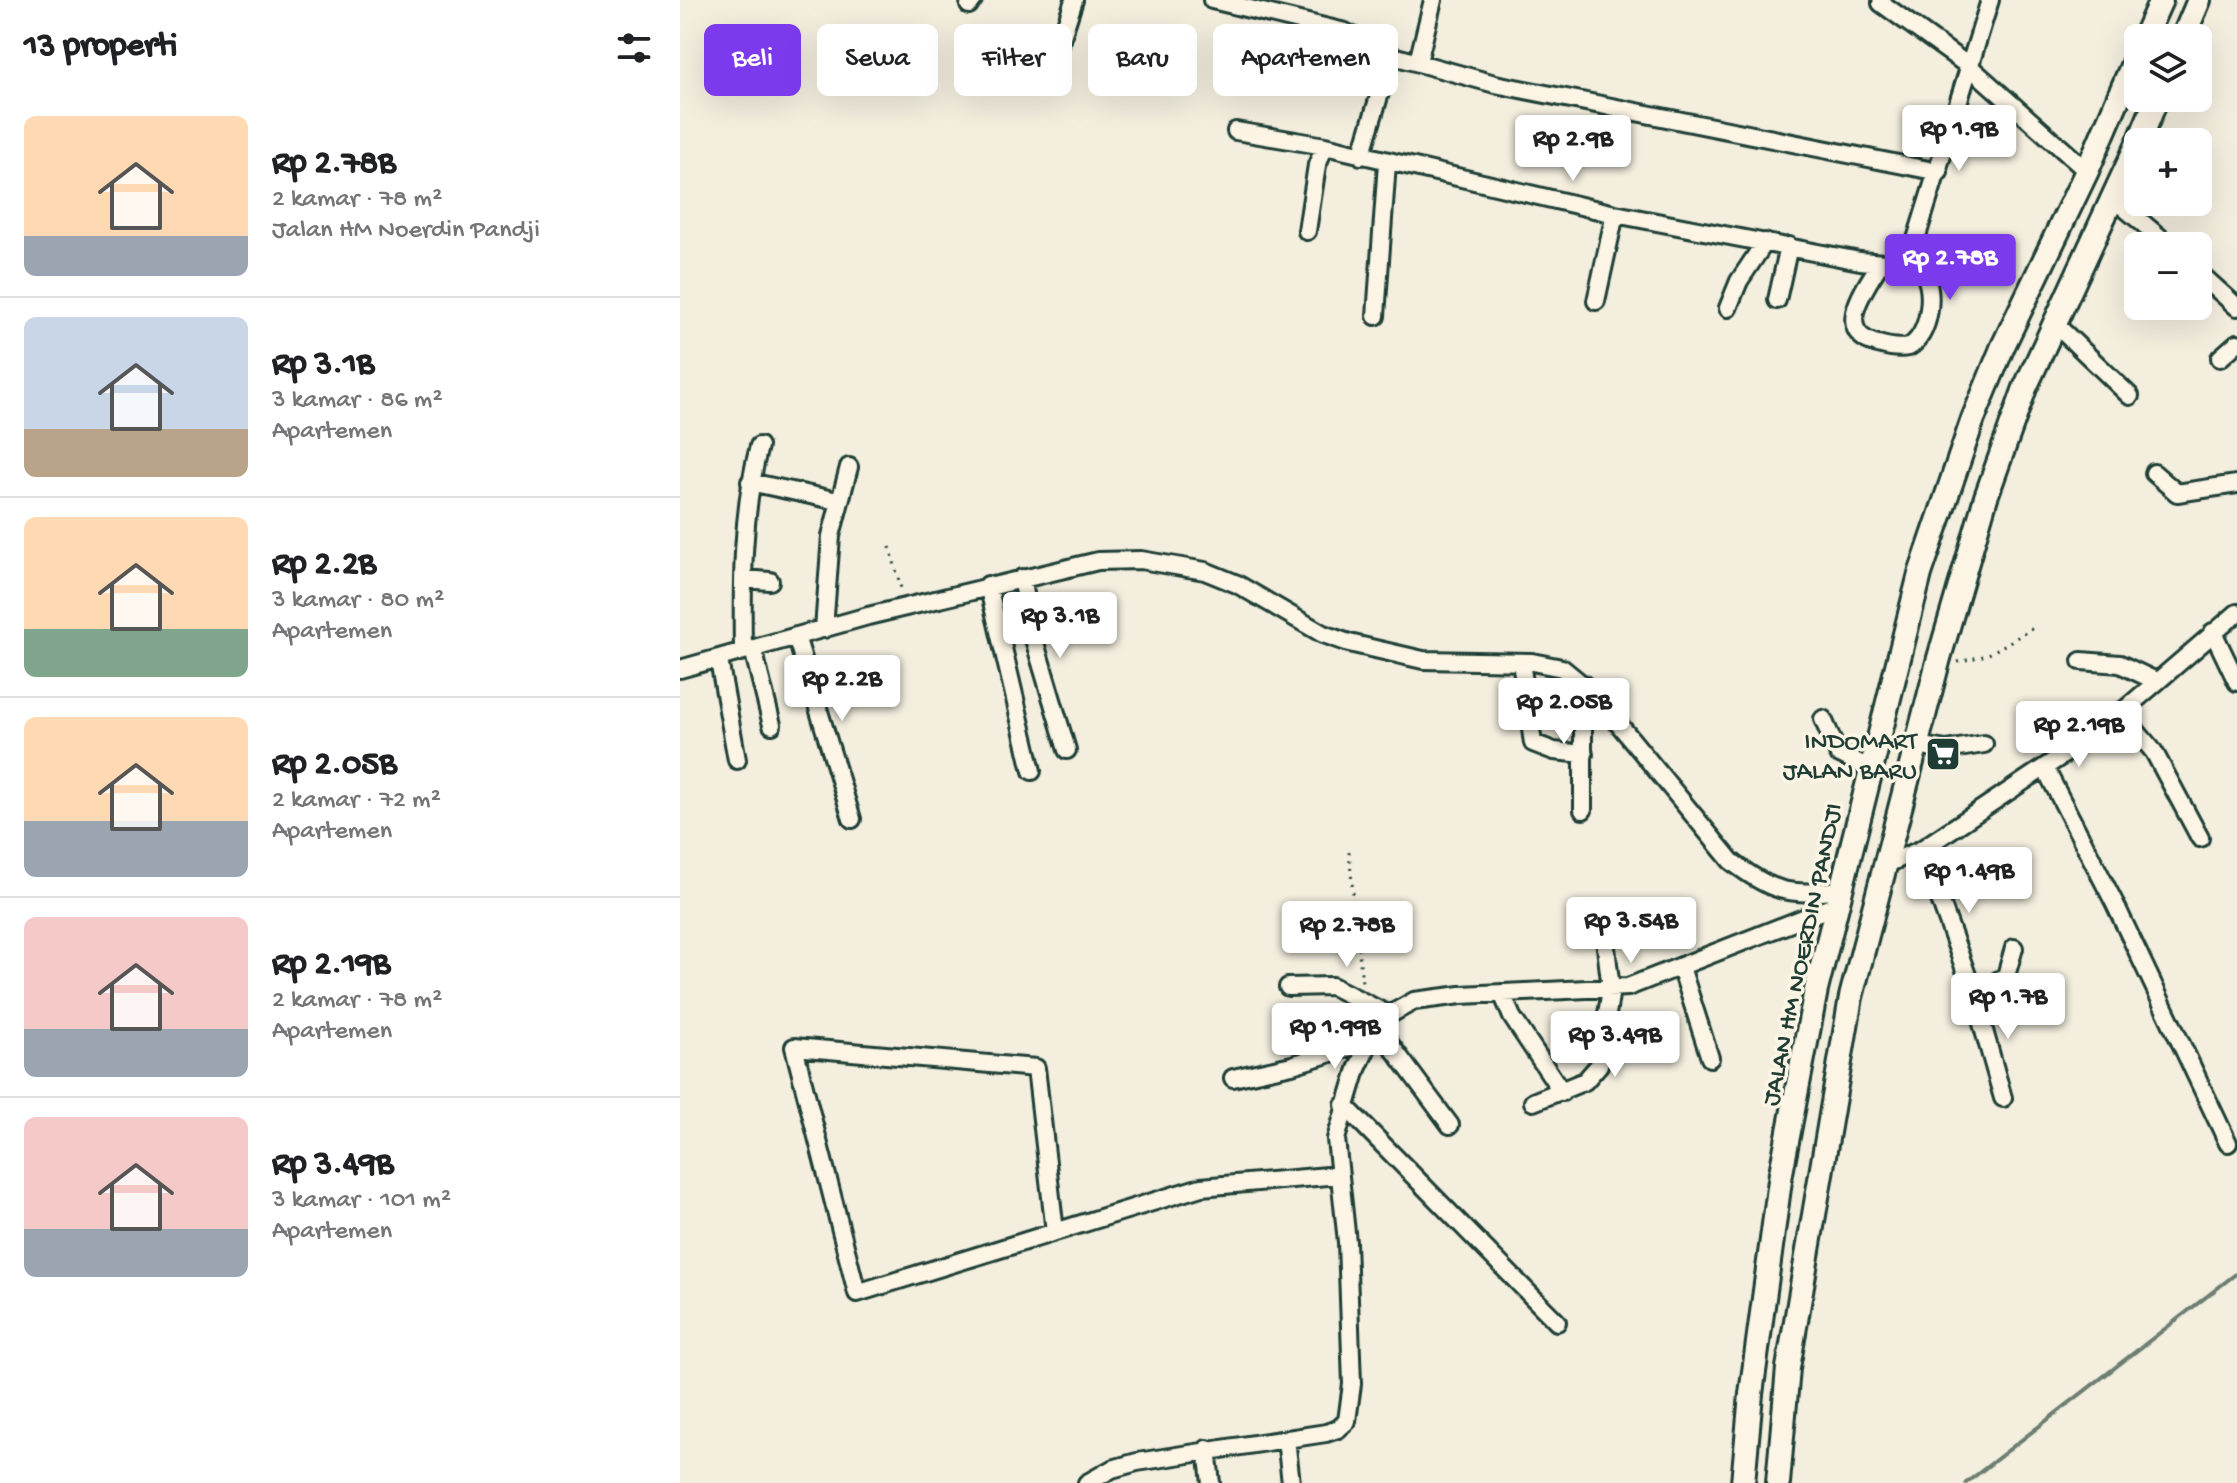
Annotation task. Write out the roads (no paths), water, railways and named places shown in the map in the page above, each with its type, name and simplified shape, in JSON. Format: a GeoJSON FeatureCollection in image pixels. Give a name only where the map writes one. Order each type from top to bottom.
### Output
{"type":"FeatureCollection","features":[{"type":"Feature","properties":{"kind":"main road"},"geometry":{"type":"LineString","coordinates":[[2150,24],[2161,0]]}},
{"type":"Feature","properties":{"kind":"main road"},"geometry":{"type":"LineString","coordinates":[[2189,24],[2199,0]]}},
{"type":"Feature","properties":{"kind":"main road","name":"JALAN HM NOERDIN PANDJI"},"geometry":{"type":"LineString","coordinates":[[1743,1483],[1751,1394],[1781,1173],[1816,990],[1836,898],[1920,574],[1973,419],[2003,346],[2087,171],[2124,85]]}},
{"type":"Feature","properties":{"kind":"main road"},"geometry":{"type":"LineString","coordinates":[[1778,1483],[1788,1368],[1851,997],[1885,865],[1932,748],[1986,497],[2025,388],[2124,176]]}},
{"type":"Feature","properties":{"kind":"main road"},"geometry":{"type":"LineString","coordinates":[[1816,990],[1851,997]]}},
{"type":"Feature","properties":{"kind":"street"},"geometry":{"type":"LineString","coordinates":[[1066,24],[1074,0]]}},
{"type":"Feature","properties":{"kind":"street"},"geometry":{"type":"LineString","coordinates":[[1212,0],[1312,24]]}},
{"type":"Feature","properties":{"kind":"street"},"geometry":{"type":"LineString","coordinates":[[1418,62],[1433,0]]}},
{"type":"Feature","properties":{"kind":"street"},"geometry":{"type":"LineString","coordinates":[[1908,265],[1990,0]]}},
{"type":"Feature","properties":{"kind":"street"},"geometry":{"type":"LineString","coordinates":[[1881,3],[1970,67],[2087,171]]}},
{"type":"Feature","properties":{"kind":"street"},"geometry":{"type":"LineString","coordinates":[[1398,55],[1576,102],[1939,172]]}},
{"type":"Feature","properties":{"kind":"street"},"geometry":{"type":"LineString","coordinates":[[1361,156],[1379,96]]}},
{"type":"Feature","properties":{"kind":"street"},"geometry":{"type":"LineString","coordinates":[[1236,131],[1325,146],[1615,214],[1880,264],[1908,265],[1924,273],[1931,301],[1917,341],[1904,349],[1870,342],[1858,336],[1853,328],[1856,307],[1880,264]]}},
{"type":"Feature","properties":{"kind":"street"},"geometry":{"type":"LineString","coordinates":[[1307,231],[1317,165],[1325,146]]}},
{"type":"Feature","properties":{"kind":"street"},"geometry":{"type":"LineString","coordinates":[[1376,316],[1387,163]]}},
{"type":"Feature","properties":{"kind":"street"},"geometry":{"type":"LineString","coordinates":[[2114,199],[2153,232]]}},
{"type":"Feature","properties":{"kind":"street"},"geometry":{"type":"LineString","coordinates":[[1596,301],[1615,214]]}},
{"type":"Feature","properties":{"kind":"street"},"geometry":{"type":"LineString","coordinates":[[1728,308],[1739,281],[1765,242]]}},
{"type":"Feature","properties":{"kind":"street"},"geometry":{"type":"LineString","coordinates":[[1777,300],[1789,246]]}},
{"type":"Feature","properties":{"kind":"street"},"geometry":{"type":"LineString","coordinates":[[2212,285],[2237,307]]}},
{"type":"Feature","properties":{"kind":"street"},"geometry":{"type":"LineString","coordinates":[[2055,324],[2130,396]]}},
{"type":"Feature","properties":{"kind":"street"},"geometry":{"type":"LineString","coordinates":[[2220,358],[2237,343]]}},
{"type":"Feature","properties":{"kind":"street"},"geometry":{"type":"LineString","coordinates":[[759,446],[750,482],[743,579],[748,650],[772,725]]}},
{"type":"Feature","properties":{"kind":"street"},"geometry":{"type":"LineString","coordinates":[[824,629],[831,536],[849,467]]}},
{"type":"Feature","properties":{"kind":"street"},"geometry":{"type":"LineString","coordinates":[[2154,473],[2177,493],[2235,478]]}},
{"type":"Feature","properties":{"kind":"street"},"geometry":{"type":"LineString","coordinates":[[750,482],[838,501]]}},
{"type":"Feature","properties":{"kind":"street"},"geometry":{"type":"LineString","coordinates":[[680,669],[988,585],[1098,561],[1141,560],[1205,571],[1237,584],[1323,634],[1349,643],[1423,660],[1521,662],[1562,668],[1583,684],[1731,861],[1754,879],[1781,891],[1836,898]]}},
{"type":"Feature","properties":{"kind":"street"},"geometry":{"type":"LineString","coordinates":[[1022,578],[1033,636],[1067,750]]}},
{"type":"Feature","properties":{"kind":"street"},"geometry":{"type":"LineString","coordinates":[[743,579],[770,581]]}},
{"type":"Feature","properties":{"kind":"street"},"geometry":{"type":"LineString","coordinates":[[988,585],[1032,771]]}},
{"type":"Feature","properties":{"kind":"street"},"geometry":{"type":"LineString","coordinates":[[1885,865],[1922,849],[2045,768],[2121,713],[2237,613]]}},
{"type":"Feature","properties":{"kind":"street"},"geometry":{"type":"LineString","coordinates":[[2213,632],[2237,682]]}},
{"type":"Feature","properties":{"kind":"street"},"geometry":{"type":"LineString","coordinates":[[796,636],[852,819]]}},
{"type":"Feature","properties":{"kind":"street"},"geometry":{"type":"LineString","coordinates":[[719,660],[737,760]]}},
{"type":"Feature","properties":{"kind":"street"},"geometry":{"type":"LineString","coordinates":[[2081,661],[2120,664],[2156,681]]}},
{"type":"Feature","properties":{"kind":"street"},"geometry":{"type":"LineString","coordinates":[[1521,662],[1533,743],[1554,751],[1584,754]]}},
{"type":"Feature","properties":{"kind":"street"},"geometry":{"type":"LineString","coordinates":[[1583,684],[1583,810]]}},
{"type":"Feature","properties":{"kind":"street"},"geometry":{"type":"LineString","coordinates":[[2121,713],[2154,752],[2200,838]]}},
{"type":"Feature","properties":{"kind":"street"},"geometry":{"type":"LineString","coordinates":[[1823,719],[1838,753],[1871,769]]}},
{"type":"Feature","properties":{"kind":"street"},"geometry":{"type":"LineString","coordinates":[[1932,748],[1984,744]]}},
{"type":"Feature","properties":{"kind":"street"},"geometry":{"type":"LineString","coordinates":[[2045,768],[2115,904],[2228,1143]]}},
{"type":"Feature","properties":{"kind":"street"},"geometry":{"type":"LineString","coordinates":[[1922,849],[1974,995],[2003,1098]]}},
{"type":"Feature","properties":{"kind":"street"},"geometry":{"type":"LineString","coordinates":[[1233,1078],[1292,1065],[1379,1028],[1414,1001],[1502,993],[1611,989],[1641,983],[1836,898]]}},
{"type":"Feature","properties":{"kind":"street"},"geometry":{"type":"LineString","coordinates":[[1533,1102],[1585,1081],[1599,1065],[1611,989],[1605,939]]}},
{"type":"Feature","properties":{"kind":"street"},"geometry":{"type":"LineString","coordinates":[[1974,995],[2006,976],[2014,948]]}},
{"type":"Feature","properties":{"kind":"street"},"geometry":{"type":"LineString","coordinates":[[1681,967],[1710,1058]]}},
{"type":"Feature","properties":{"kind":"street"},"geometry":{"type":"LineString","coordinates":[[1288,987],[1332,986],[1364,999],[1379,1028],[1450,1125]]}},
{"type":"Feature","properties":{"kind":"street"},"geometry":{"type":"LineString","coordinates":[[1502,993],[1512,1017],[1562,1092]]}},
{"type":"Feature","properties":{"kind":"street"},"geometry":{"type":"LineString","coordinates":[[1087,1483],[1124,1465],[1338,1429],[1347,1421],[1350,1411],[1350,1299],[1336,1139],[1344,1105],[1379,1028]]}},
{"type":"Feature","properties":{"kind":"street"},"geometry":{"type":"LineString","coordinates":[[1055,1232],[1036,1068],[794,1047],[857,1293],[1055,1232],[1201,1187],[1339,1175]]}},
{"type":"Feature","properties":{"kind":"street"},"geometry":{"type":"LineString","coordinates":[[1344,1105],[1557,1322]]}},
{"type":"Feature","properties":{"kind":"street"},"geometry":{"type":"LineString","coordinates":[[1286,1439],[1291,1483]]}},
{"type":"Feature","properties":{"kind":"street"},"geometry":{"type":"LineString","coordinates":[[1207,1449],[1211,1483]]}},
{"type":"Feature","properties":{"kind":"waterway"},"geometry":{"type":"LineString","coordinates":[[1966,1483],[2237,1273]]}},
{"type":"Feature","properties":{"kind":"place","name":"INDOMART JALAN BARU"},"geometry":{"type":"Point","coordinates":[1943,754]}}]}
